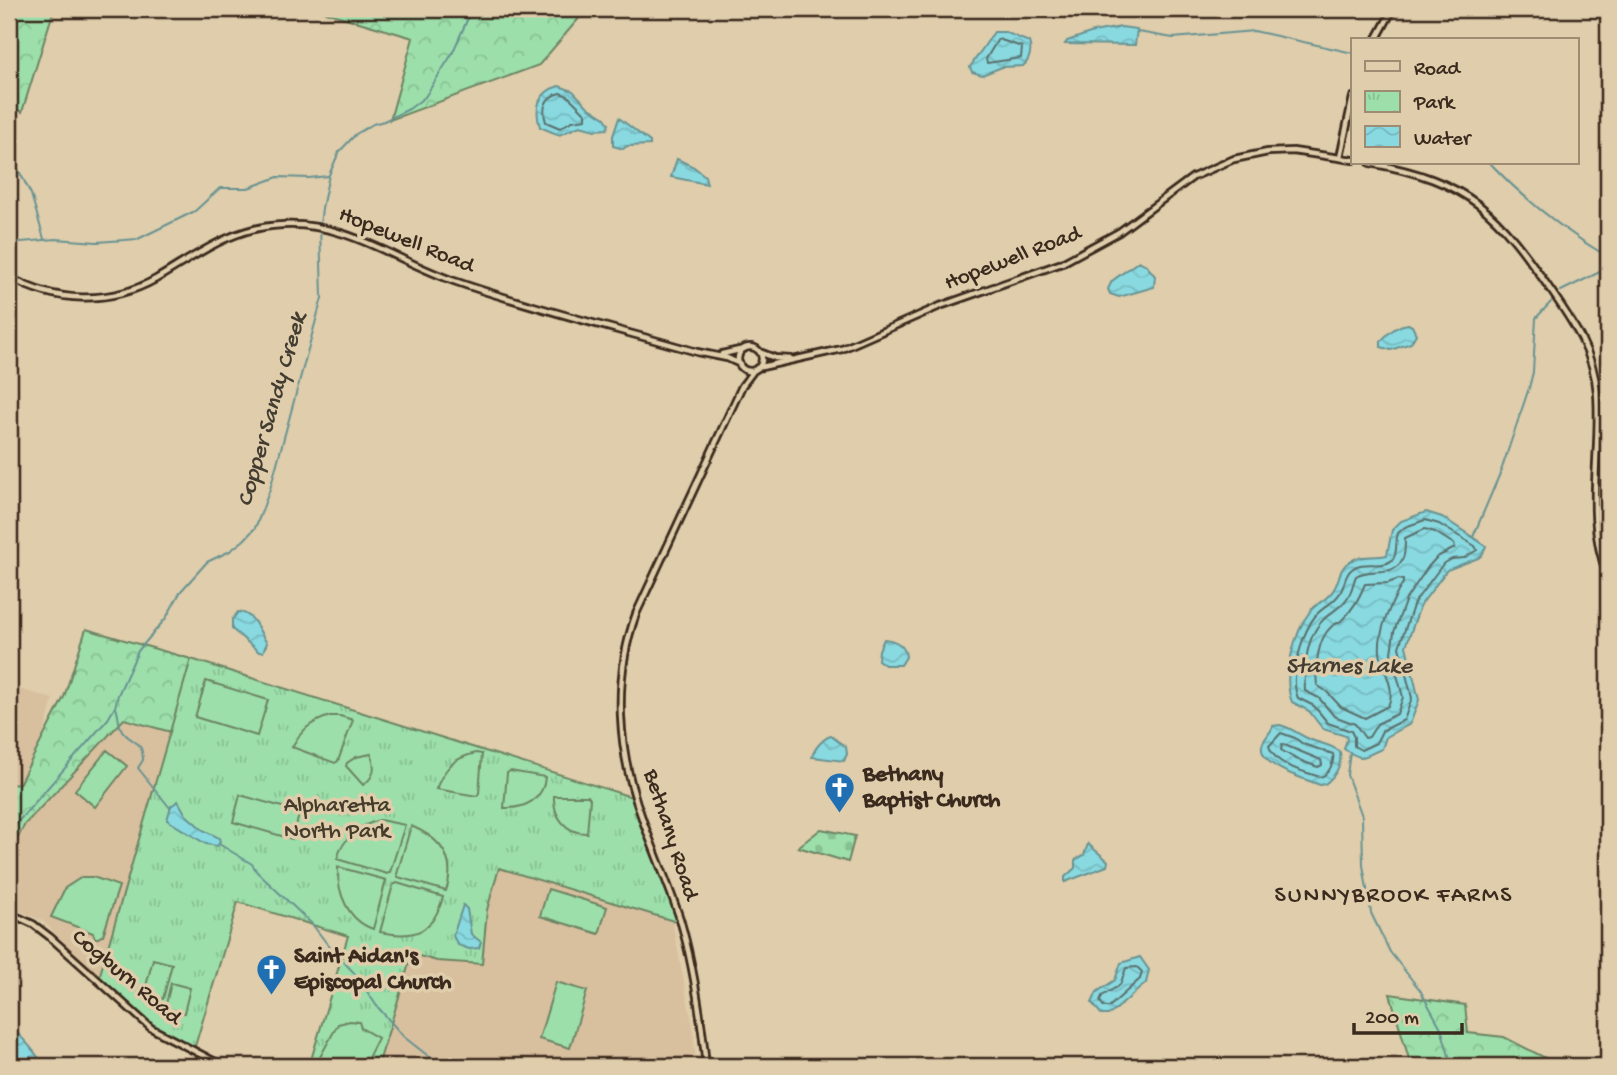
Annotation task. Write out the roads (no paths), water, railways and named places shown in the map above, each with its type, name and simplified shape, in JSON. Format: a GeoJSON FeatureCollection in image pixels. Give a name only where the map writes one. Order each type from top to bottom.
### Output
{"type":"FeatureCollection","features":[{"type":"Feature","properties":{"kind":"street"},"geometry":{"type":"LineString","coordinates":[[1377,38],[1394,9]]}},
{"type":"Feature","properties":{"kind":"street"},"geometry":{"type":"LineString","coordinates":[[1340,158],[1351,106]]}},
{"type":"Feature","properties":{"kind":"street","name":"Hopewell Road"},"geometry":{"type":"LineString","coordinates":[[755,369],[842,349],[940,306],[1078,256],[1119,232],[1194,177],[1216,166],[1249,155],[1281,151],[1351,160]]}},
{"type":"Feature","properties":{"kind":"street"},"geometry":{"type":"LineString","coordinates":[[1374,164],[1427,176],[1452,187],[1479,204],[1515,239],[1573,322],[1588,353],[1596,386],[1595,523],[1599,549],[1608,576]]}},
{"type":"Feature","properties":{"kind":"street","name":"Hopewell Road"},"geometry":{"type":"LineString","coordinates":[[9,277],[32,288],[61,296],[106,296],[145,284],[214,243],[238,233],[279,225],[307,225],[350,235],[407,262],[464,284],[697,352],[717,355],[741,365]]}},
{"type":"Feature","properties":{"kind":"street"},"geometry":{"type":"LineString","coordinates":[[752,347],[759,351],[762,358],[755,369],[747,370],[741,365],[739,357],[745,348],[752,347]]}},
{"type":"Feature","properties":{"kind":"street","name":"Hopewell Road"},"geometry":{"type":"LineString","coordinates":[[717,355],[745,348]]}},
{"type":"Feature","properties":{"kind":"street","name":"Hopewell Road"},"geometry":{"type":"LineString","coordinates":[[759,351],[766,356],[795,360]]}},
{"type":"Feature","properties":{"kind":"street","name":"Bethany Road"},"geometry":{"type":"LineString","coordinates":[[741,365],[742,386]]}},
{"type":"Feature","properties":{"kind":"street","name":"Bethany Road"},"geometry":{"type":"LineString","coordinates":[[706,1066],[691,961],[674,901],[638,805],[625,751],[620,684],[627,643],[636,614],[742,386],[755,369]]}},
{"type":"Feature","properties":{"kind":"street","name":"Cogburn Road"},"geometry":{"type":"LineString","coordinates":[[9,913],[33,924],[50,937],[151,1028],[223,1066]]}},
{"type":"Feature","properties":{"kind":"water"},"geometry":{"type":"Polygon","coordinates":[[[1121,27],[1137,29],[1135,45],[1065,44],[1093,32],[1121,27]]]}},
{"type":"Feature","properties":{"kind":"water"},"geometry":{"type":"Polygon","coordinates":[[[994,32],[1005,32],[1029,42],[1027,61],[1023,66],[1002,67],[982,75],[972,72],[970,67],[994,32]]]}},
{"type":"Feature","properties":{"kind":"water"},"geometry":{"type":"Polygon","coordinates":[[[559,86],[573,91],[588,107],[605,118],[609,124],[607,129],[595,130],[580,126],[559,135],[540,127],[537,113],[539,102],[546,92],[559,86]]]}},
{"type":"Feature","properties":{"kind":"water"},"geometry":{"type":"Polygon","coordinates":[[[619,118],[650,142],[650,145],[627,146],[623,149],[613,146],[619,118]]]}},
{"type":"Feature","properties":{"kind":"water"},"geometry":{"type":"Polygon","coordinates":[[[677,159],[705,176],[707,184],[671,177],[677,159]]]}},
{"type":"Feature","properties":{"kind":"water"},"geometry":{"type":"Polygon","coordinates":[[[1139,261],[1155,276],[1154,287],[1119,297],[1110,294],[1108,289],[1112,281],[1139,261]]]}},
{"type":"Feature","properties":{"kind":"water"},"geometry":{"type":"Polygon","coordinates":[[[1408,324],[1416,334],[1411,343],[1391,350],[1381,347],[1381,341],[1390,332],[1408,324]]]}},
{"type":"Feature","properties":{"kind":"water","name":"Starnes Lake"},"geometry":{"type":"Polygon","coordinates":[[[1426,512],[1442,517],[1486,546],[1478,558],[1447,570],[1420,606],[1406,646],[1419,700],[1410,724],[1386,737],[1382,749],[1364,757],[1356,756],[1344,749],[1346,736],[1323,729],[1309,711],[1292,702],[1288,680],[1291,655],[1305,619],[1314,607],[1332,592],[1346,564],[1359,558],[1387,555],[1392,530],[1401,521],[1426,512]]]}},
{"type":"Feature","properties":{"kind":"water"},"geometry":{"type":"Polygon","coordinates":[[[238,612],[244,613],[256,623],[267,643],[263,652],[259,652],[232,629],[232,620],[238,612]]]}},
{"type":"Feature","properties":{"kind":"water"},"geometry":{"type":"Polygon","coordinates":[[[884,639],[896,642],[904,649],[906,657],[901,665],[885,665],[878,660],[884,639]]]}},
{"type":"Feature","properties":{"kind":"water"},"geometry":{"type":"Polygon","coordinates":[[[1280,725],[1340,752],[1337,770],[1325,784],[1320,785],[1295,776],[1268,760],[1263,753],[1263,743],[1273,726],[1280,725]]]}},
{"type":"Feature","properties":{"kind":"water"},"geometry":{"type":"Polygon","coordinates":[[[831,736],[846,747],[844,761],[812,757],[819,744],[831,736]]]}},
{"type":"Feature","properties":{"kind":"water"},"geometry":{"type":"Polygon","coordinates":[[[178,801],[186,815],[203,830],[219,838],[217,846],[206,844],[167,820],[171,806],[178,801]]]}},
{"type":"Feature","properties":{"kind":"water"},"geometry":{"type":"Polygon","coordinates":[[[1088,844],[1108,861],[1107,866],[1065,882],[1065,877],[1075,868],[1075,860],[1084,855],[1088,844]]]}},
{"type":"Feature","properties":{"kind":"water"},"geometry":{"type":"Polygon","coordinates":[[[463,905],[467,909],[471,934],[481,942],[479,948],[469,949],[458,945],[453,936],[463,905]]]}},
{"type":"Feature","properties":{"kind":"water"},"geometry":{"type":"Polygon","coordinates":[[[1140,957],[1149,970],[1146,983],[1113,1012],[1102,1015],[1092,1003],[1097,992],[1115,980],[1121,963],[1140,957]]]}},
{"type":"Feature","properties":{"kind":"water"},"geometry":{"type":"Polygon","coordinates":[[[13,1030],[44,1066],[9,1066],[9,1032],[13,1030]]]}},
{"type":"Feature","properties":{"kind":"waterway","name":"Copper Sandy Creek"},"geometry":{"type":"LineString","coordinates":[[9,832],[108,719],[138,651],[166,618],[181,591],[207,562],[230,551],[255,528],[270,489],[322,298],[320,225],[329,175],[339,152],[356,134],[409,109],[425,97],[452,54],[472,9]]}},
{"type":"Feature","properties":{"kind":"waterway"},"geometry":{"type":"LineString","coordinates":[[1138,32],[1173,38],[1254,31],[1351,53]]}},
{"type":"Feature","properties":{"kind":"waterway"},"geometry":{"type":"LineString","coordinates":[[9,157],[13,162]]}},
{"type":"Feature","properties":{"kind":"waterway"},"geometry":{"type":"LineString","coordinates":[[1491,164],[1546,214],[1608,257]]}},
{"type":"Feature","properties":{"kind":"waterway"},"geometry":{"type":"LineString","coordinates":[[18,169],[31,194],[44,239]]}},
{"type":"Feature","properties":{"kind":"waterway"},"geometry":{"type":"LineString","coordinates":[[9,243],[56,239],[97,242],[138,239],[195,211],[220,188],[248,188],[278,177],[328,176]]}},
{"type":"Feature","properties":{"kind":"waterway"},"geometry":{"type":"LineString","coordinates":[[1561,291],[1608,268]]}},
{"type":"Feature","properties":{"kind":"waterway"},"geometry":{"type":"LineString","coordinates":[[1473,537],[1501,471],[1529,388],[1533,372],[1536,318],[1551,302]]}},
{"type":"Feature","properties":{"kind":"waterway"},"geometry":{"type":"LineString","coordinates":[[116,708],[121,730],[141,749],[143,760],[138,768],[170,808]]}},
{"type":"Feature","properties":{"kind":"waterway"},"geometry":{"type":"LineString","coordinates":[[1350,752],[1347,775],[1362,816],[1363,865],[1371,913],[1390,952],[1420,990],[1441,1028],[1452,1066]]}},
{"type":"Feature","properties":{"kind":"waterway"},"geometry":{"type":"LineString","coordinates":[[219,844],[252,864],[257,872],[312,924],[404,1037],[441,1066]]}},
{"type":"Feature","properties":{"kind":"place","name":"Bethany Baptist Church"},"geometry":{"type":"Point","coordinates":[840,815]}},
{"type":"Feature","properties":{"kind":"place","name":"Saint Aidan's Episcopal Church"},"geometry":{"type":"Point","coordinates":[271,997]}},
{"type":"Feature","properties":{"kind":"district","name":"SUNNYBROOK FARMS"},"geometry":{"type":"Point","coordinates":[1394,896]}},
{"type":"Feature","properties":{"kind":"park label","name":"Alpharetta North Park"},"geometry":{"type":"Point","coordinates":[337,819]}}]}
